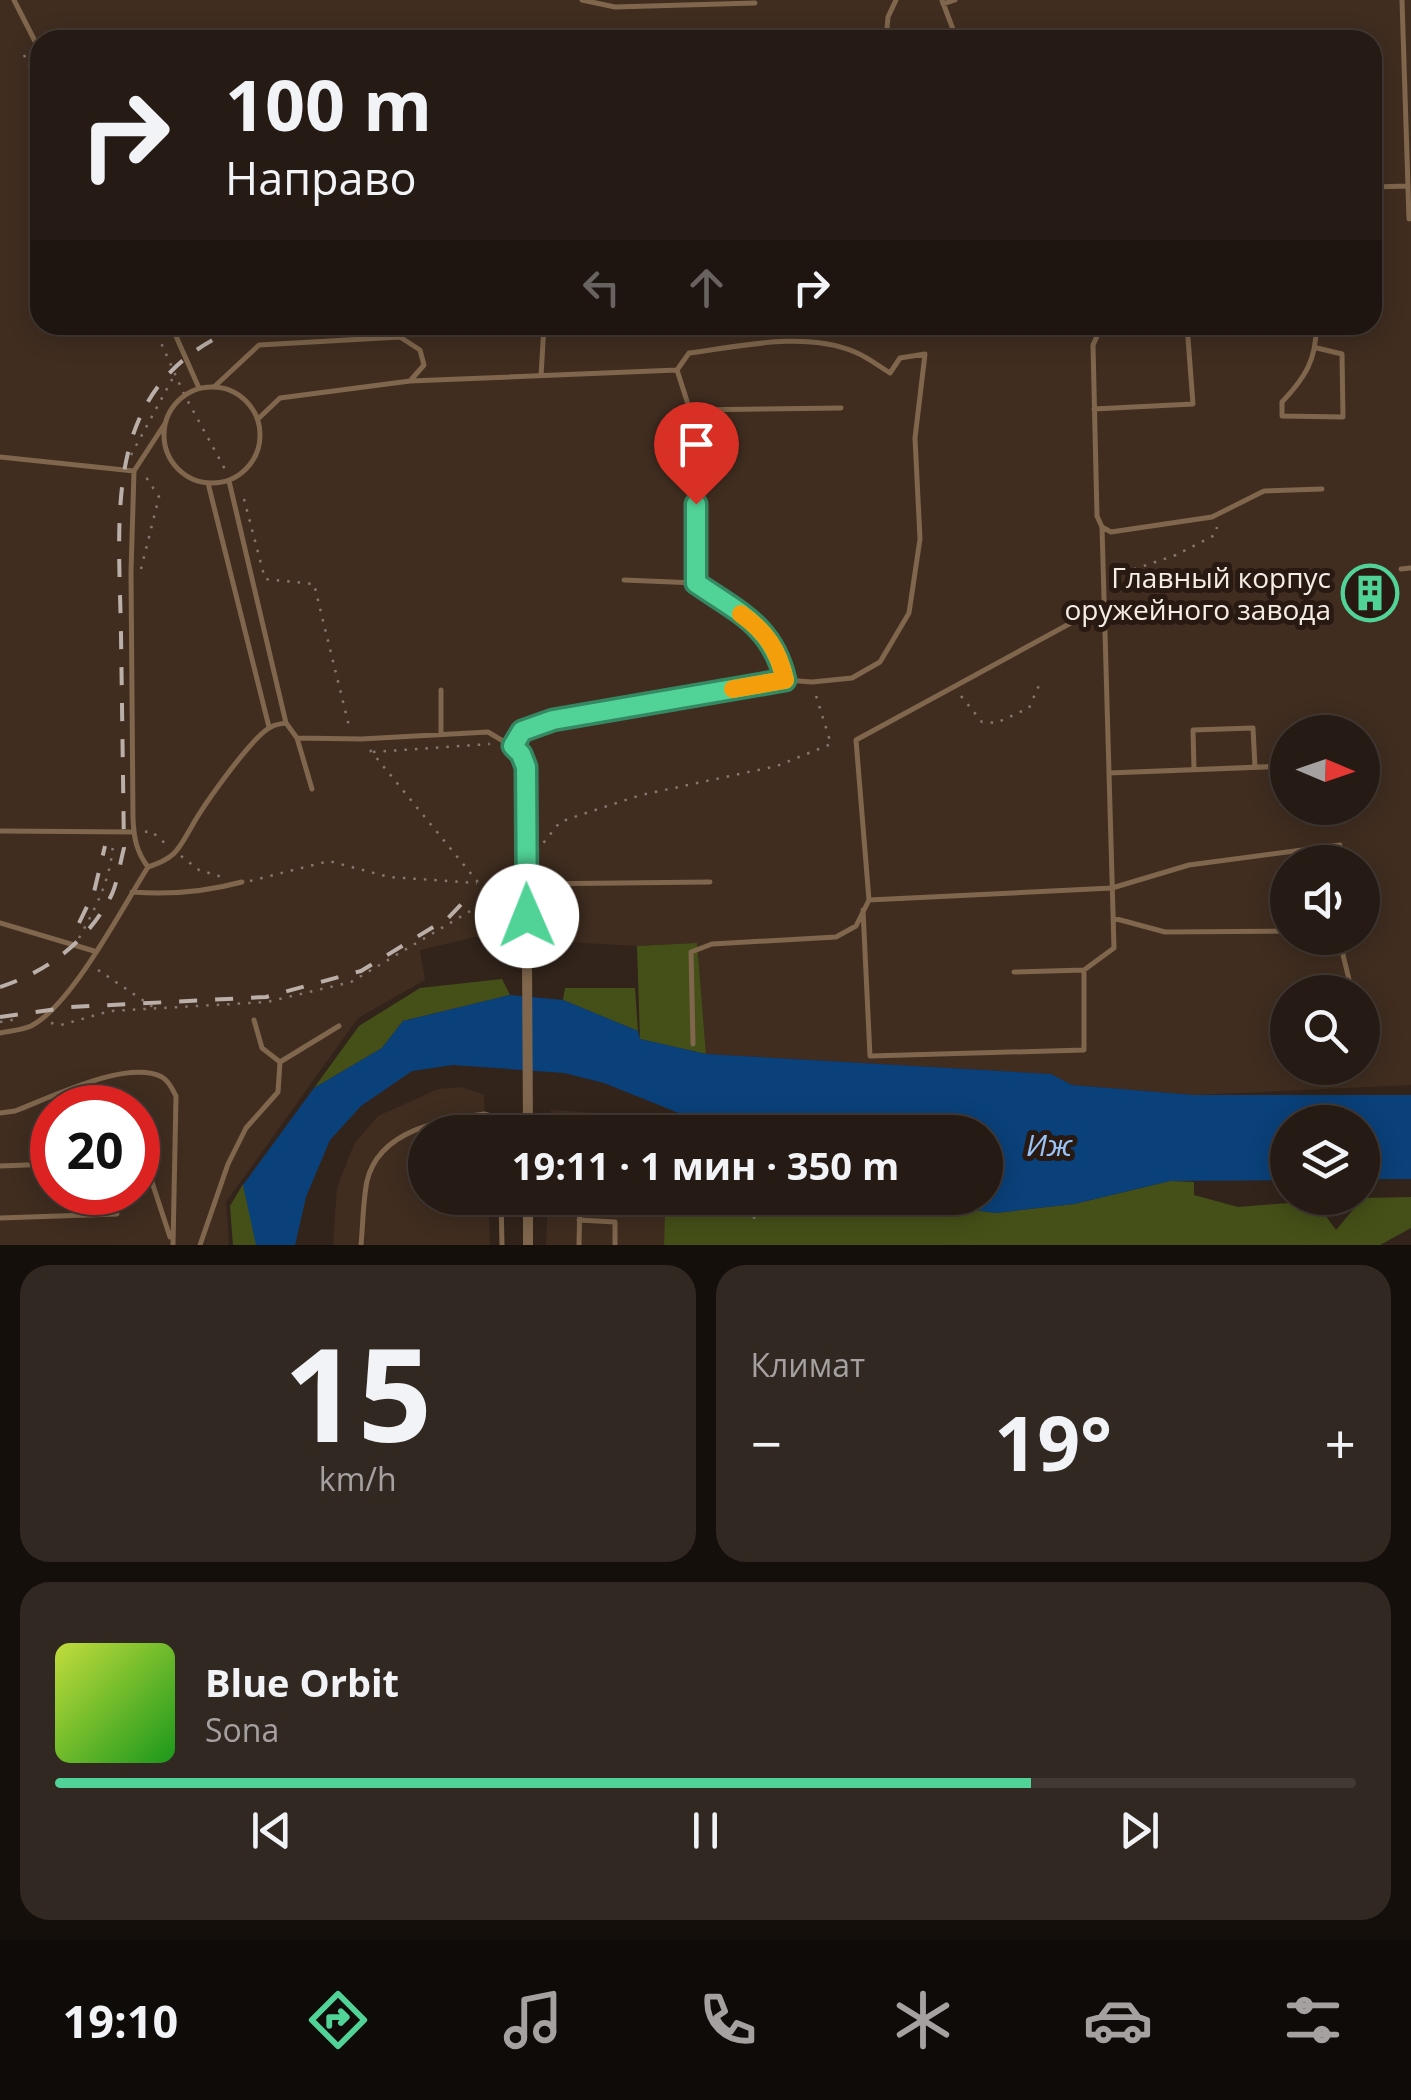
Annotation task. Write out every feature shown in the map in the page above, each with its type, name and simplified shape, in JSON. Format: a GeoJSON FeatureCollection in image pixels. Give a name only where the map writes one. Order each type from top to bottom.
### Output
{"type":"FeatureCollection","features":[{"type":"Feature","properties":{"kind":"street"},"geometry":{"type":"LineString","coordinates":[[527,960],[528,1115]]}},
{"type":"Feature","properties":{"kind":"street"},"geometry":{"type":"LineString","coordinates":[[528,1215],[528,1245]]}},
{"type":"Feature","properties":{"kind":"lane"},"geometry":{"type":"LineString","coordinates":[[14,0],[30,31]]}},
{"type":"Feature","properties":{"kind":"lane"},"geometry":{"type":"LineString","coordinates":[[582,0],[615,7],[755,2]]}},
{"type":"Feature","properties":{"kind":"lane"},"geometry":{"type":"LineString","coordinates":[[887,30],[896,0]]}},
{"type":"Feature","properties":{"kind":"lane"},"geometry":{"type":"LineString","coordinates":[[953,30],[942,2],[955,0]]}},
{"type":"Feature","properties":{"kind":"lane"},"geometry":{"type":"LineString","coordinates":[[1402,0],[1409,219]]}},
{"type":"Feature","properties":{"kind":"lane"},"geometry":{"type":"LineString","coordinates":[[1382,187],[1408,186]]}},
{"type":"Feature","properties":{"kind":"lane"},"geometry":{"type":"LineString","coordinates":[[175,335],[199,388]]}},
{"type":"Feature","properties":{"kind":"lane"},"geometry":{"type":"LineString","coordinates":[[541,376],[543,335]]}},
{"type":"Feature","properties":{"kind":"lane"},"geometry":{"type":"LineString","coordinates":[[1014,972],[1084,970],[1114,948],[1104,579],[1102,527],[1097,516],[1094,409],[1093,345],[1098,335]]}},
{"type":"Feature","properties":{"kind":"lane"},"geometry":{"type":"LineString","coordinates":[[1094,409],[1193,404],[1189,335]]}},
{"type":"Feature","properties":{"kind":"lane"},"geometry":{"type":"LineString","coordinates":[[1316,335],[1317,348],[1304,380],[1282,402],[1282,416],[1343,416],[1342,354],[1317,348]]}},
{"type":"Feature","properties":{"kind":"lane"},"geometry":{"type":"LineString","coordinates":[[214,386],[260,345],[400,337],[420,350],[424,365],[410,382]]}},
{"type":"Feature","properties":{"kind":"lane"},"geometry":{"type":"LineString","coordinates":[[513,746],[522,731],[553,720],[785,680],[852,678],[880,662],[909,613],[920,538],[915,438],[925,354],[900,358],[890,373],[854,352],[813,342],[744,346],[689,353],[677,370]]}},
{"type":"Feature","properties":{"kind":"lane"},"geometry":{"type":"LineString","coordinates":[[259,418],[280,398],[410,382],[677,370]]}},
{"type":"Feature","properties":{"kind":"lane"},"geometry":{"type":"LineString","coordinates":[[677,370],[695,426],[696,583]]}},
{"type":"Feature","properties":{"kind":"lane"},"geometry":{"type":"LineString","coordinates":[[148,867],[135,846],[134,832],[134,471],[184,394],[199,388],[214,386],[239,394],[259,418],[261,444],[250,466],[230,480],[208,484],[188,477],[173,463],[165,443],[166,422]]}},
{"type":"Feature","properties":{"kind":"lane"},"geometry":{"type":"LineString","coordinates":[[690,410],[841,408]]}},
{"type":"Feature","properties":{"kind":"lane"},"geometry":{"type":"LineString","coordinates":[[0,457],[134,471]]}},
{"type":"Feature","properties":{"kind":"lane"},"geometry":{"type":"LineString","coordinates":[[230,480],[286,723],[298,738],[312,789]]}},
{"type":"Feature","properties":{"kind":"lane"},"geometry":{"type":"LineString","coordinates":[[208,484],[269,727]]}},
{"type":"Feature","properties":{"kind":"lane"},"geometry":{"type":"LineString","coordinates":[[1102,527],[1112,532],[1212,517],[1264,490],[1322,489]]}},
{"type":"Feature","properties":{"kind":"lane"},"geometry":{"type":"LineString","coordinates":[[1401,568],[1411,568]]}},
{"type":"Feature","properties":{"kind":"lane"},"geometry":{"type":"LineString","coordinates":[[624,580],[696,583],[760,628],[779,654],[785,680]]}},
{"type":"Feature","properties":{"kind":"lane"},"geometry":{"type":"LineString","coordinates":[[693,1044],[691,952],[712,944],[836,936],[856,926],[869,900],[856,740],[1104,605]]}},
{"type":"Feature","properties":{"kind":"lane"},"geometry":{"type":"LineString","coordinates":[[441,690],[441,734]]}},
{"type":"Feature","properties":{"kind":"lane"},"geometry":{"type":"LineString","coordinates":[[0,1033],[27,1028],[39,1021],[68,991],[148,867],[165,862],[176,853],[252,743],[269,727],[286,723]]}},
{"type":"Feature","properties":{"kind":"lane"},"geometry":{"type":"LineString","coordinates":[[1194,770],[1192,730],[1253,728],[1256,767]]}},
{"type":"Feature","properties":{"kind":"lane"},"geometry":{"type":"LineString","coordinates":[[298,738],[488,732],[513,746],[526,767],[527,916]]}},
{"type":"Feature","properties":{"kind":"lane"},"geometry":{"type":"LineString","coordinates":[[1109,772],[1270,767]]}},
{"type":"Feature","properties":{"kind":"lane"},"geometry":{"type":"LineString","coordinates":[[0,831],[134,832]]}},
{"type":"Feature","properties":{"kind":"lane"},"geometry":{"type":"LineString","coordinates":[[869,900],[1112,888],[1189,866],[1270,855]]}},
{"type":"Feature","properties":{"kind":"lane"},"geometry":{"type":"LineString","coordinates":[[132,892],[210,890],[242,882]]}},
{"type":"Feature","properties":{"kind":"lane"},"geometry":{"type":"LineString","coordinates":[[526,884],[710,882]]}},
{"type":"Feature","properties":{"kind":"lane"},"geometry":{"type":"LineString","coordinates":[[864,910],[870,1056],[1084,1050],[1084,970]]}},
{"type":"Feature","properties":{"kind":"lane"},"geometry":{"type":"LineString","coordinates":[[1113,918],[1165,932],[1270,931]]}},
{"type":"Feature","properties":{"kind":"lane"},"geometry":{"type":"LineString","coordinates":[[0,923],[94,952]]}},
{"type":"Feature","properties":{"kind":"lane"},"geometry":{"type":"LineString","coordinates":[[527,940],[527,960]]}},
{"type":"Feature","properties":{"kind":"lane"},"geometry":{"type":"LineString","coordinates":[[254,1020],[262,1048],[280,1062]]}},
{"type":"Feature","properties":{"kind":"lane"},"geometry":{"type":"LineString","coordinates":[[280,1062],[338,1026]]}},
{"type":"Feature","properties":{"kind":"lane"},"geometry":{"type":"LineString","coordinates":[[200,1245],[246,1128],[278,1092],[280,1062]]}},
{"type":"Feature","properties":{"kind":"lane"},"geometry":{"type":"LineString","coordinates":[[87,1085],[110,1077],[138,1074],[160,1076],[170,1083],[176,1096],[173,1245],[160,1206]]}},
{"type":"Feature","properties":{"kind":"lane"},"geometry":{"type":"LineString","coordinates":[[0,1113],[30,1105]]}},
{"type":"Feature","properties":{"kind":"lane"},"geometry":{"type":"LineString","coordinates":[[362,1245],[367,1178],[381,1154],[408,1135]]}},
{"type":"Feature","properties":{"kind":"lane"},"geometry":{"type":"LineString","coordinates":[[0,1166],[30,1165]]}},
{"type":"Feature","properties":{"kind":"lane"},"geometry":{"type":"LineString","coordinates":[[0,1218],[88,1215]]}},
{"type":"Feature","properties":{"kind":"lane"},"geometry":{"type":"LineString","coordinates":[[501,1215],[502,1245]]}},
{"type":"Feature","properties":{"kind":"lane"},"geometry":{"type":"LineString","coordinates":[[579,1215],[579,1245]]}},
{"type":"Feature","properties":{"kind":"lane"},"geometry":{"type":"LineString","coordinates":[[579,1220],[615,1222],[614,1245]]}},
{"type":"Feature","properties":{"kind":"path"},"geometry":{"type":"LineString","coordinates":[[24,55],[30,68]]}},
{"type":"Feature","properties":{"kind":"path"},"geometry":{"type":"LineString","coordinates":[[157,335],[184,394],[230,480],[243,496],[265,579],[314,584],[348,722],[495,903]]}},
{"type":"Feature","properties":{"kind":"path"},"geometry":{"type":"LineString","coordinates":[[140,574],[160,497]]}},
{"type":"Feature","properties":{"kind":"path"},"geometry":{"type":"LineString","coordinates":[[1104,579],[1176,555],[1215,535],[1222,512]]}},
{"type":"Feature","properties":{"kind":"path"},"geometry":{"type":"LineString","coordinates":[[0,1022],[61,1025],[110,1011],[267,1002],[351,982],[477,907],[495,903],[560,822],[641,795],[777,766],[831,744],[812,682]]}},
{"type":"Feature","properties":{"kind":"path"},"geometry":{"type":"LineString","coordinates":[[954,686],[982,722],[996,722],[1029,708],[1040,683]]}},
{"type":"Feature","properties":{"kind":"path"},"geometry":{"type":"LineString","coordinates":[[372,752],[488,743],[513,746]]}},
{"type":"Feature","properties":{"kind":"path"},"geometry":{"type":"LineString","coordinates":[[134,832],[151,831],[199,870],[242,882],[330,862],[389,877],[478,883]]}},
{"type":"Feature","properties":{"kind":"shaded area"},"geometry":{"type":"Polygon","coordinates":[[[0,0],[1411,0],[1411,1085],[1194,1095],[1072,1085],[1051,1074],[706,1054],[697,943],[637,946],[475,937],[420,950],[425,980],[358,1018],[226,1202],[229,1245],[0,1245],[0,0]]]}},
{"type":"Feature","properties":{"kind":"shaded area"},"geometry":{"type":"Polygon","coordinates":[[[461,1087],[484,1095],[485,1115],[408,1115],[408,1215],[489,1215],[490,1245],[333,1245],[337,1188],[354,1144],[378,1116],[438,1089],[461,1087]]]}},
{"type":"Feature","properties":{"kind":"shaded area"},"geometry":{"type":"Polygon","coordinates":[[[551,1110],[628,1115],[551,1115],[551,1110]]]}},
{"type":"Feature","properties":{"kind":"shaded area"},"geometry":{"type":"Polygon","coordinates":[[[547,1215],[684,1215],[666,1216],[664,1245],[546,1245],[547,1215]]]}},
{"type":"Feature","properties":{"kind":"green space"},"geometry":{"type":"Polygon","coordinates":[[[697,943],[706,1054],[640,1039],[637,946],[697,943]]]}},
{"type":"Feature","properties":{"kind":"green space"},"geometry":{"type":"Polygon","coordinates":[[[502,979],[510,995],[403,1021],[382,1048],[314,1088],[359,1026],[420,988],[502,979]]]}},
{"type":"Feature","properties":{"kind":"green space"},"geometry":{"type":"Polygon","coordinates":[[[565,988],[635,988],[638,1031],[563,1000],[565,988]]]}},
{"type":"Feature","properties":{"kind":"green space"},"geometry":{"type":"Polygon","coordinates":[[[1170,1181],[1194,1182],[1194,1195],[1238,1207],[1270,1205],[1270,1215],[1325,1215],[1336,1230],[1349,1215],[1380,1215],[1380,1198],[1411,1197],[1411,1228],[1380,1245],[664,1245],[665,1216],[1003,1215],[1074,1204],[1170,1181]]]}},
{"type":"Feature","properties":{"kind":"green space"},"geometry":{"type":"Polygon","coordinates":[[[243,1184],[256,1245],[233,1245],[230,1206],[243,1184]]]}},
{"type":"Feature","properties":{"kind":"water","name":"Иж"},"geometry":{"type":"Polygon","coordinates":[[[510,995],[563,1000],[638,1031],[640,1039],[706,1054],[1051,1074],[1072,1085],[1194,1095],[1411,1095],[1411,1179],[1380,1179],[1380,1105],[1270,1105],[1270,1180],[1170,1181],[1074,1204],[1003,1212],[1003,1115],[684,1115],[604,1083],[564,1073],[453,1065],[412,1071],[361,1106],[330,1140],[306,1197],[295,1245],[256,1245],[243,1185],[314,1088],[382,1048],[403,1021],[510,995]]]}},
{"type":"Feature","properties":{"kind":"railway"},"geometry":{"type":"LineString","coordinates":[[0,987],[35,972],[66,952],[92,926],[114,889],[124,848],[119,541],[128,453],[142,413],[165,378],[199,349],[226,335]]}},
{"type":"Feature","properties":{"kind":"railway"},"geometry":{"type":"LineString","coordinates":[[79,923],[94,892],[105,846]]}},
{"type":"Feature","properties":{"kind":"railway"},"geometry":{"type":"LineString","coordinates":[[0,1017],[71,1007],[266,997],[361,971],[448,918],[472,893]]}},
{"type":"Feature","properties":{"kind":"slow traffic"},"geometry":{"type":"LineString","coordinates":[[733,689],[785,680],[779,654],[760,628],[741,614]]}},
{"type":"Feature","properties":{"kind":"place","name":"Главный корпус оружейного завода"},"geometry":{"type":"Point","coordinates":[1370,593]}},
{"type":"Feature","properties":{"kind":"route"},"geometry":{"type":"LineString","coordinates":[[527,916],[526,767],[513,746],[522,731],[553,720],[785,680],[779,654],[760,628],[696,583],[696,504]]}}]}
